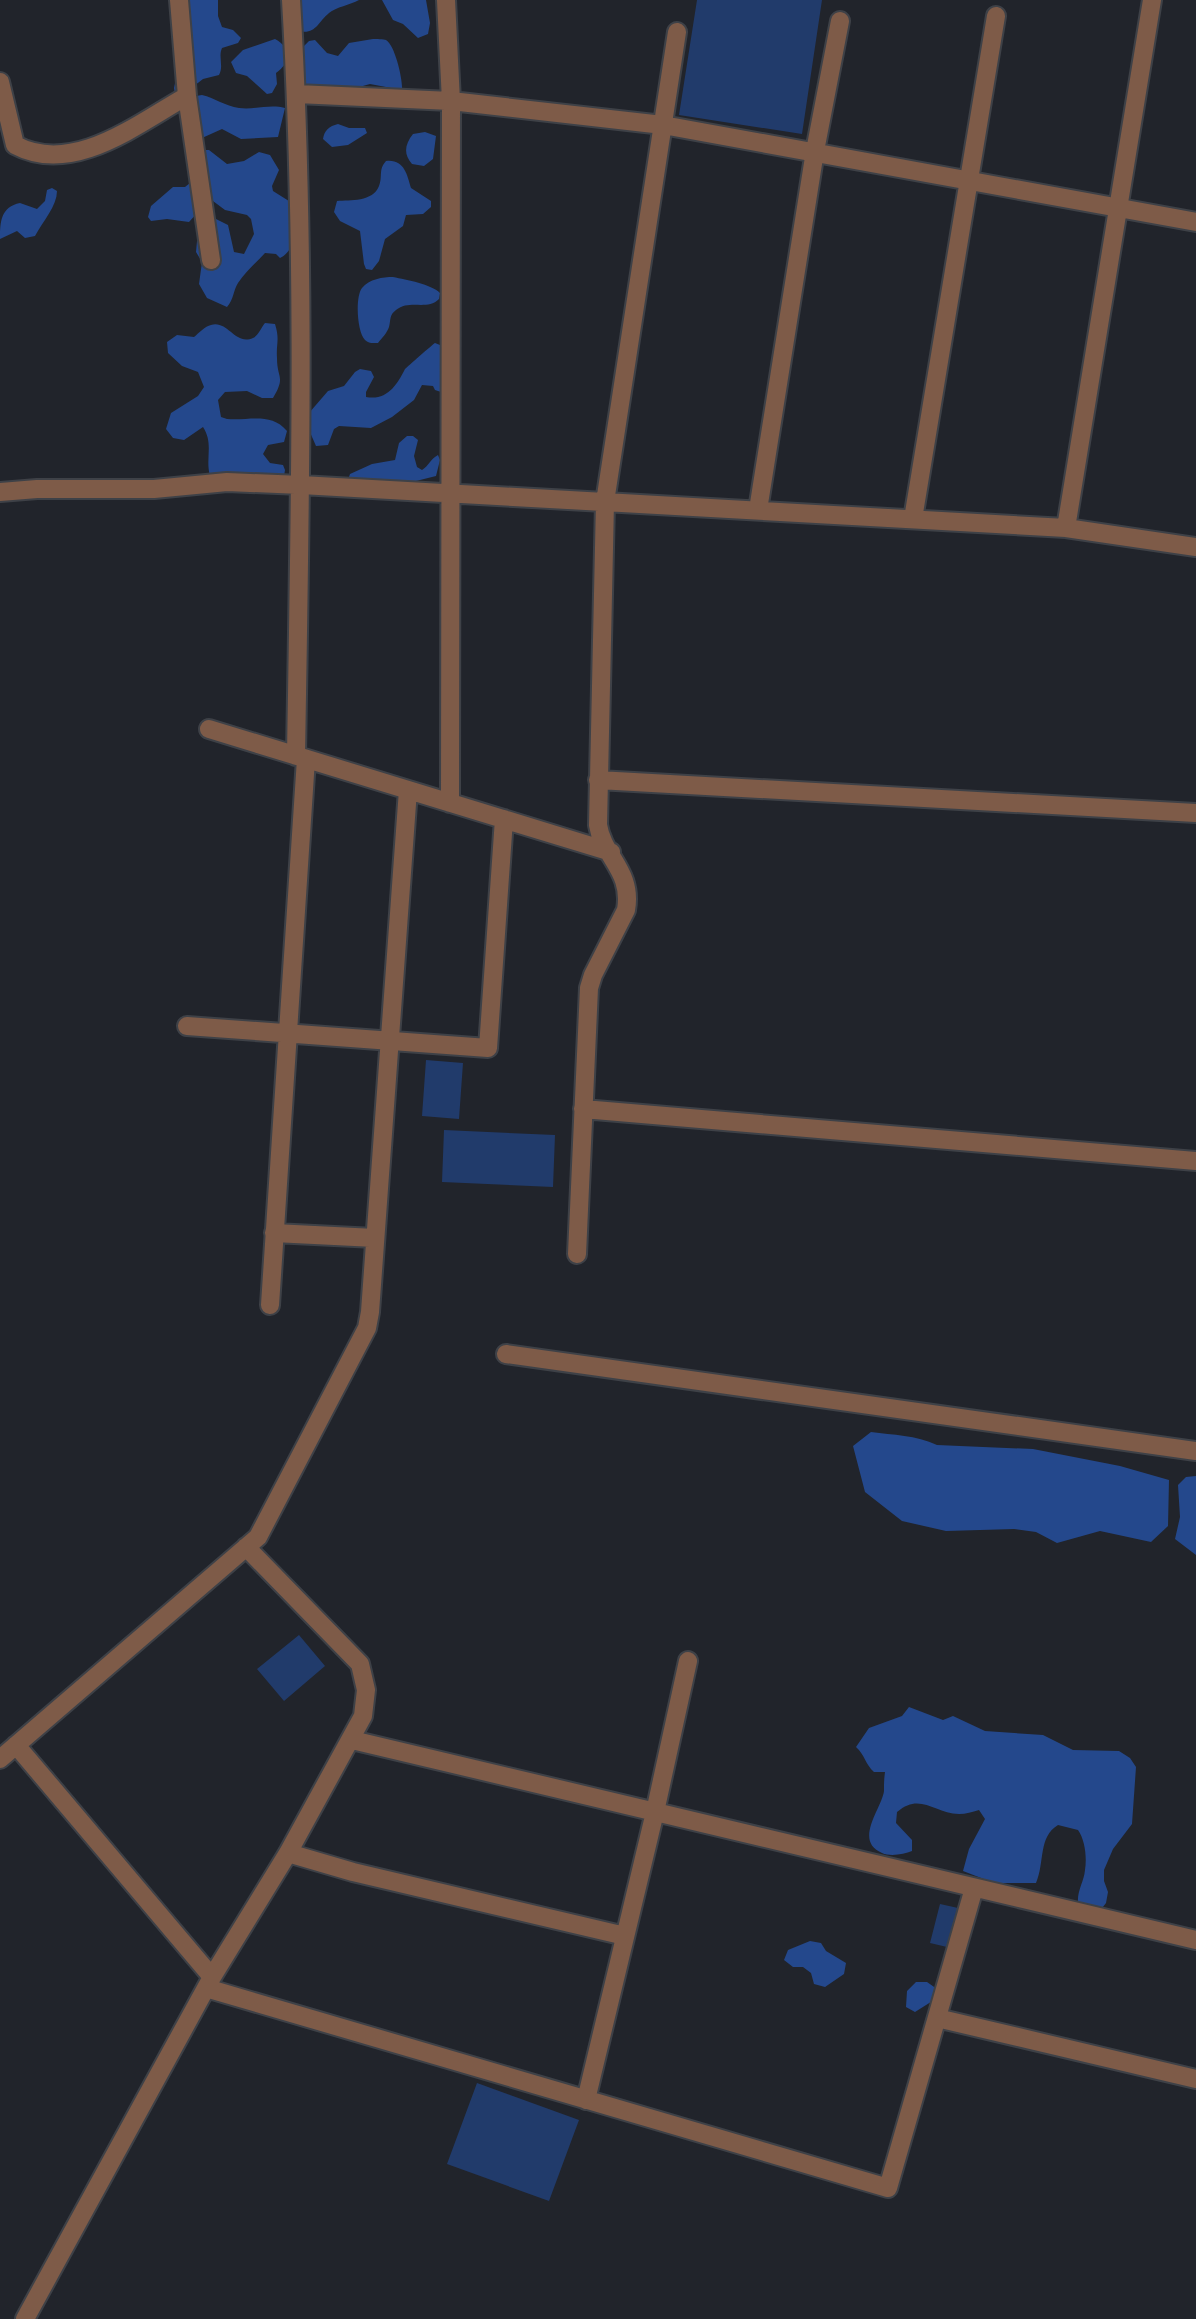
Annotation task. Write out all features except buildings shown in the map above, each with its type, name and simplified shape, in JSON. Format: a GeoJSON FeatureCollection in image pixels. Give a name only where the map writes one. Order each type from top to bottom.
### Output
{"type":"FeatureCollection","features":[{"type":"Feature","properties":{"kind":"street"},"geometry":{"type":"LineString","coordinates":[[179,0],[187,96],[211,260]]}},
{"type":"Feature","properties":{"kind":"street"},"geometry":{"type":"LineString","coordinates":[[270,1305],[288,1033],[301,757],[297,94],[291,0]]}},
{"type":"Feature","properties":{"kind":"street"},"geometry":{"type":"LineString","coordinates":[[446,0],[451,101],[450,803]]}},
{"type":"Feature","properties":{"kind":"street"},"geometry":{"type":"LineString","coordinates":[[1066,528],[1152,0]]}},
{"type":"Feature","properties":{"kind":"street"},"geometry":{"type":"LineString","coordinates":[[913,519],[996,16]]}},
{"type":"Feature","properties":{"kind":"street"},"geometry":{"type":"LineString","coordinates":[[758,510],[815,151],[840,21]]}},
{"type":"Feature","properties":{"kind":"street"},"geometry":{"type":"LineString","coordinates":[[577,1254],[589,988],[626,910],[627,900],[625,882],[599,832],[605,502],[677,32]]}},
{"type":"Feature","properties":{"kind":"street"},"geometry":{"type":"LineString","coordinates":[[0,82],[15,145],[31,153],[57,154],[94,149],[187,96]]}},
{"type":"Feature","properties":{"kind":"street"},"geometry":{"type":"LineString","coordinates":[[297,94],[451,101],[663,125],[1196,222]]}},
{"type":"Feature","properties":{"kind":"street"},"geometry":{"type":"LineString","coordinates":[[0,492],[154,489],[227,482],[301,485],[1066,528],[1196,547]]}},
{"type":"Feature","properties":{"kind":"street"},"geometry":{"type":"LineString","coordinates":[[209,729],[611,852]]}},
{"type":"Feature","properties":{"kind":"street"},"geometry":{"type":"LineString","coordinates":[[598,780],[1196,813]]}},
{"type":"Feature","properties":{"kind":"street"},"geometry":{"type":"LineString","coordinates":[[0,1759],[258,1537],[367,1328],[408,790]]}},
{"type":"Feature","properties":{"kind":"street"},"geometry":{"type":"LineString","coordinates":[[187,1026],[488,1048],[504,819]]}},
{"type":"Feature","properties":{"kind":"street"},"geometry":{"type":"LineString","coordinates":[[583,1109],[1196,1161]]}},
{"type":"Feature","properties":{"kind":"street"},"geometry":{"type":"LineString","coordinates":[[274,1233],[375,1238]]}},
{"type":"Feature","properties":{"kind":"street"},"geometry":{"type":"LineString","coordinates":[[506,1354],[1196,1451]]}},
{"type":"Feature","properties":{"kind":"street"},"geometry":{"type":"LineString","coordinates":[[25,2319],[209,1982],[288,1853],[363,1716],[364,1675],[360,1664],[246,1547]]}},
{"type":"Feature","properties":{"kind":"street"},"geometry":{"type":"LineString","coordinates":[[586,2100],[688,1661]]}},
{"type":"Feature","properties":{"kind":"street"},"geometry":{"type":"LineString","coordinates":[[352,1740],[1196,1940]]}},
{"type":"Feature","properties":{"kind":"street"},"geometry":{"type":"LineString","coordinates":[[16,1745],[209,1982],[586,2100],[888,2188],[974,1888]]}},
{"type":"Feature","properties":{"kind":"street"},"geometry":{"type":"LineString","coordinates":[[288,1853],[353,1872],[625,1936]]}},
{"type":"Feature","properties":{"kind":"street"},"geometry":{"type":"LineString","coordinates":[[937,2018],[1196,2079]]}},
{"type":"Feature","properties":{"kind":"shaded area"},"geometry":{"type":"Polygon","coordinates":[[[172,0],[218,0],[222,27],[233,30],[241,38],[238,43],[222,48],[219,75],[203,79],[175,94],[182,48],[174,41],[172,31],[182,25],[172,0]]]}},
{"type":"Feature","properties":{"kind":"shaded area"},"geometry":{"type":"Polygon","coordinates":[[[291,0],[359,0],[332,11],[313,30],[304,32],[298,31],[291,0]]]}},
{"type":"Feature","properties":{"kind":"shaded area"},"geometry":{"type":"Polygon","coordinates":[[[382,0],[426,0],[430,23],[428,34],[418,38],[403,24],[393,20],[382,0]]]}},
{"type":"Feature","properties":{"kind":"shaded area"},"geometry":{"type":"Polygon","coordinates":[[[697,0],[822,0],[802,134],[679,115],[697,0]]]}},
{"type":"Feature","properties":{"kind":"shaded area"},"geometry":{"type":"Polygon","coordinates":[[[275,39],[285,47],[288,56],[276,73],[277,84],[272,93],[267,94],[247,76],[236,73],[231,62],[243,50],[275,39]]]}},
{"type":"Feature","properties":{"kind":"shaded area"},"geometry":{"type":"Polygon","coordinates":[[[373,39],[389,43],[400,71],[402,90],[370,84],[341,92],[319,90],[303,83],[300,50],[309,41],[315,40],[327,53],[338,56],[349,43],[373,39]]]}},
{"type":"Feature","properties":{"kind":"shaded area"},"geometry":{"type":"Polygon","coordinates":[[[202,95],[239,108],[285,108],[278,137],[241,139],[222,129],[202,138],[200,114],[195,110],[196,96],[202,95]]]}},
{"type":"Feature","properties":{"kind":"shaded area"},"geometry":{"type":"Polygon","coordinates":[[[338,124],[365,128],[367,133],[348,145],[332,147],[323,139],[326,131],[338,124]]]}},
{"type":"Feature","properties":{"kind":"shaded area"},"geometry":{"type":"Polygon","coordinates":[[[425,132],[436,136],[433,159],[424,166],[412,164],[406,153],[408,142],[413,134],[425,132]]]}},
{"type":"Feature","properties":{"kind":"shaded area"},"geometry":{"type":"Polygon","coordinates":[[[203,150],[209,150],[227,164],[244,161],[259,152],[270,155],[279,170],[273,191],[300,208],[290,249],[280,258],[276,254],[265,253],[238,283],[227,307],[207,298],[199,284],[202,262],[196,252],[197,241],[214,218],[228,225],[234,252],[244,254],[254,234],[251,219],[247,215],[225,210],[213,201],[207,202],[189,222],[167,219],[151,221],[148,217],[151,206],[173,187],[185,187],[190,183],[203,150]]]}},
{"type":"Feature","properties":{"kind":"shaded area"},"geometry":{"type":"Polygon","coordinates":[[[386,161],[401,165],[411,188],[431,201],[431,207],[423,214],[406,215],[403,226],[385,239],[379,261],[372,270],[366,269],[364,264],[360,231],[340,221],[334,212],[337,201],[372,195],[380,182],[386,161]]]}},
{"type":"Feature","properties":{"kind":"shaded area"},"geometry":{"type":"Polygon","coordinates":[[[52,188],[57,191],[55,202],[35,236],[25,238],[17,231],[0,239],[5,211],[20,203],[37,209],[45,201],[47,190],[52,188]]]}},
{"type":"Feature","properties":{"kind":"shaded area"},"geometry":{"type":"Polygon","coordinates":[[[393,277],[431,287],[440,293],[439,299],[396,310],[378,343],[368,342],[362,336],[359,322],[360,292],[372,281],[393,277]]]}},
{"type":"Feature","properties":{"kind":"shaded area"},"geometry":{"type":"Polygon","coordinates":[[[265,323],[275,324],[277,334],[280,381],[273,398],[262,398],[247,391],[225,392],[218,400],[221,417],[267,419],[287,431],[284,442],[268,445],[263,454],[270,463],[283,465],[284,476],[210,476],[209,445],[203,427],[184,440],[173,438],[166,429],[171,413],[198,396],[204,387],[198,372],[182,366],[168,353],[167,342],[177,335],[194,337],[217,324],[247,340],[256,336],[265,323]]]}},
{"type":"Feature","properties":{"kind":"shaded area"},"geometry":{"type":"Polygon","coordinates":[[[435,343],[440,345],[444,354],[446,387],[441,392],[433,386],[422,385],[414,400],[392,417],[371,428],[339,426],[334,429],[328,445],[316,446],[309,430],[309,413],[328,391],[344,386],[360,369],[371,371],[374,377],[366,397],[380,397],[395,386],[405,369],[435,343]]]}},
{"type":"Feature","properties":{"kind":"shaded area"},"geometry":{"type":"Polygon","coordinates":[[[407,436],[418,440],[414,456],[417,467],[422,470],[438,455],[440,460],[436,476],[404,484],[388,481],[361,496],[343,494],[350,474],[372,464],[395,460],[399,443],[407,436]]]}},
{"type":"Feature","properties":{"kind":"shaded area"},"geometry":{"type":"Polygon","coordinates":[[[426,1060],[463,1063],[459,1119],[422,1116],[426,1060]]]}},
{"type":"Feature","properties":{"kind":"shaded area"},"geometry":{"type":"Polygon","coordinates":[[[444,1130],[555,1135],[553,1187],[442,1182],[444,1130]]]}},
{"type":"Feature","properties":{"kind":"shaded area"},"geometry":{"type":"Polygon","coordinates":[[[871,1432],[913,1437],[937,1445],[1033,1449],[1120,1466],[1169,1480],[1168,1526],[1151,1542],[1100,1531],[1057,1543],[1036,1532],[1014,1529],[946,1531],[902,1521],[865,1492],[853,1446],[871,1432]]]}},
{"type":"Feature","properties":{"kind":"shaded area"},"geometry":{"type":"Polygon","coordinates":[[[1196,1476],[1196,1555],[1175,1539],[1180,1517],[1178,1485],[1186,1477],[1196,1476]]]}},
{"type":"Feature","properties":{"kind":"shaded area"},"geometry":{"type":"Polygon","coordinates":[[[299,1635],[325,1666],[284,1701],[257,1669],[299,1635]]]}},
{"type":"Feature","properties":{"kind":"shaded area"},"geometry":{"type":"Polygon","coordinates":[[[909,1707],[943,1720],[953,1716],[985,1731],[1043,1735],[1073,1750],[1119,1751],[1130,1758],[1136,1767],[1132,1824],[1113,1849],[1104,1870],[1108,1892],[1106,1903],[1099,1912],[1078,1903],[1086,1860],[1078,1830],[1058,1825],[1047,1836],[1036,1883],[994,1883],[963,1871],[969,1849],[985,1819],[979,1810],[959,1814],[927,1805],[905,1806],[897,1812],[896,1823],[912,1840],[912,1851],[889,1855],[874,1848],[869,1833],[884,1791],[885,1772],[874,1772],[856,1747],[869,1728],[902,1716],[909,1707]]]}},
{"type":"Feature","properties":{"kind":"shaded area"},"geometry":{"type":"Polygon","coordinates":[[[940,1904],[958,1908],[947,1947],[930,1943],[940,1904]]]}},
{"type":"Feature","properties":{"kind":"shaded area"},"geometry":{"type":"Polygon","coordinates":[[[810,1941],[821,1943],[826,1951],[846,1963],[844,1974],[825,1987],[814,1984],[811,1973],[803,1967],[793,1967],[784,1960],[788,1950],[810,1941]]]}},
{"type":"Feature","properties":{"kind":"shaded area"},"geometry":{"type":"Polygon","coordinates":[[[916,1982],[927,1982],[937,1989],[934,2000],[915,2012],[906,2007],[907,1991],[916,1982]]]}},
{"type":"Feature","properties":{"kind":"shaded area"},"geometry":{"type":"Polygon","coordinates":[[[477,2083],[579,2120],[549,2201],[447,2164],[477,2083]]]}}]}
